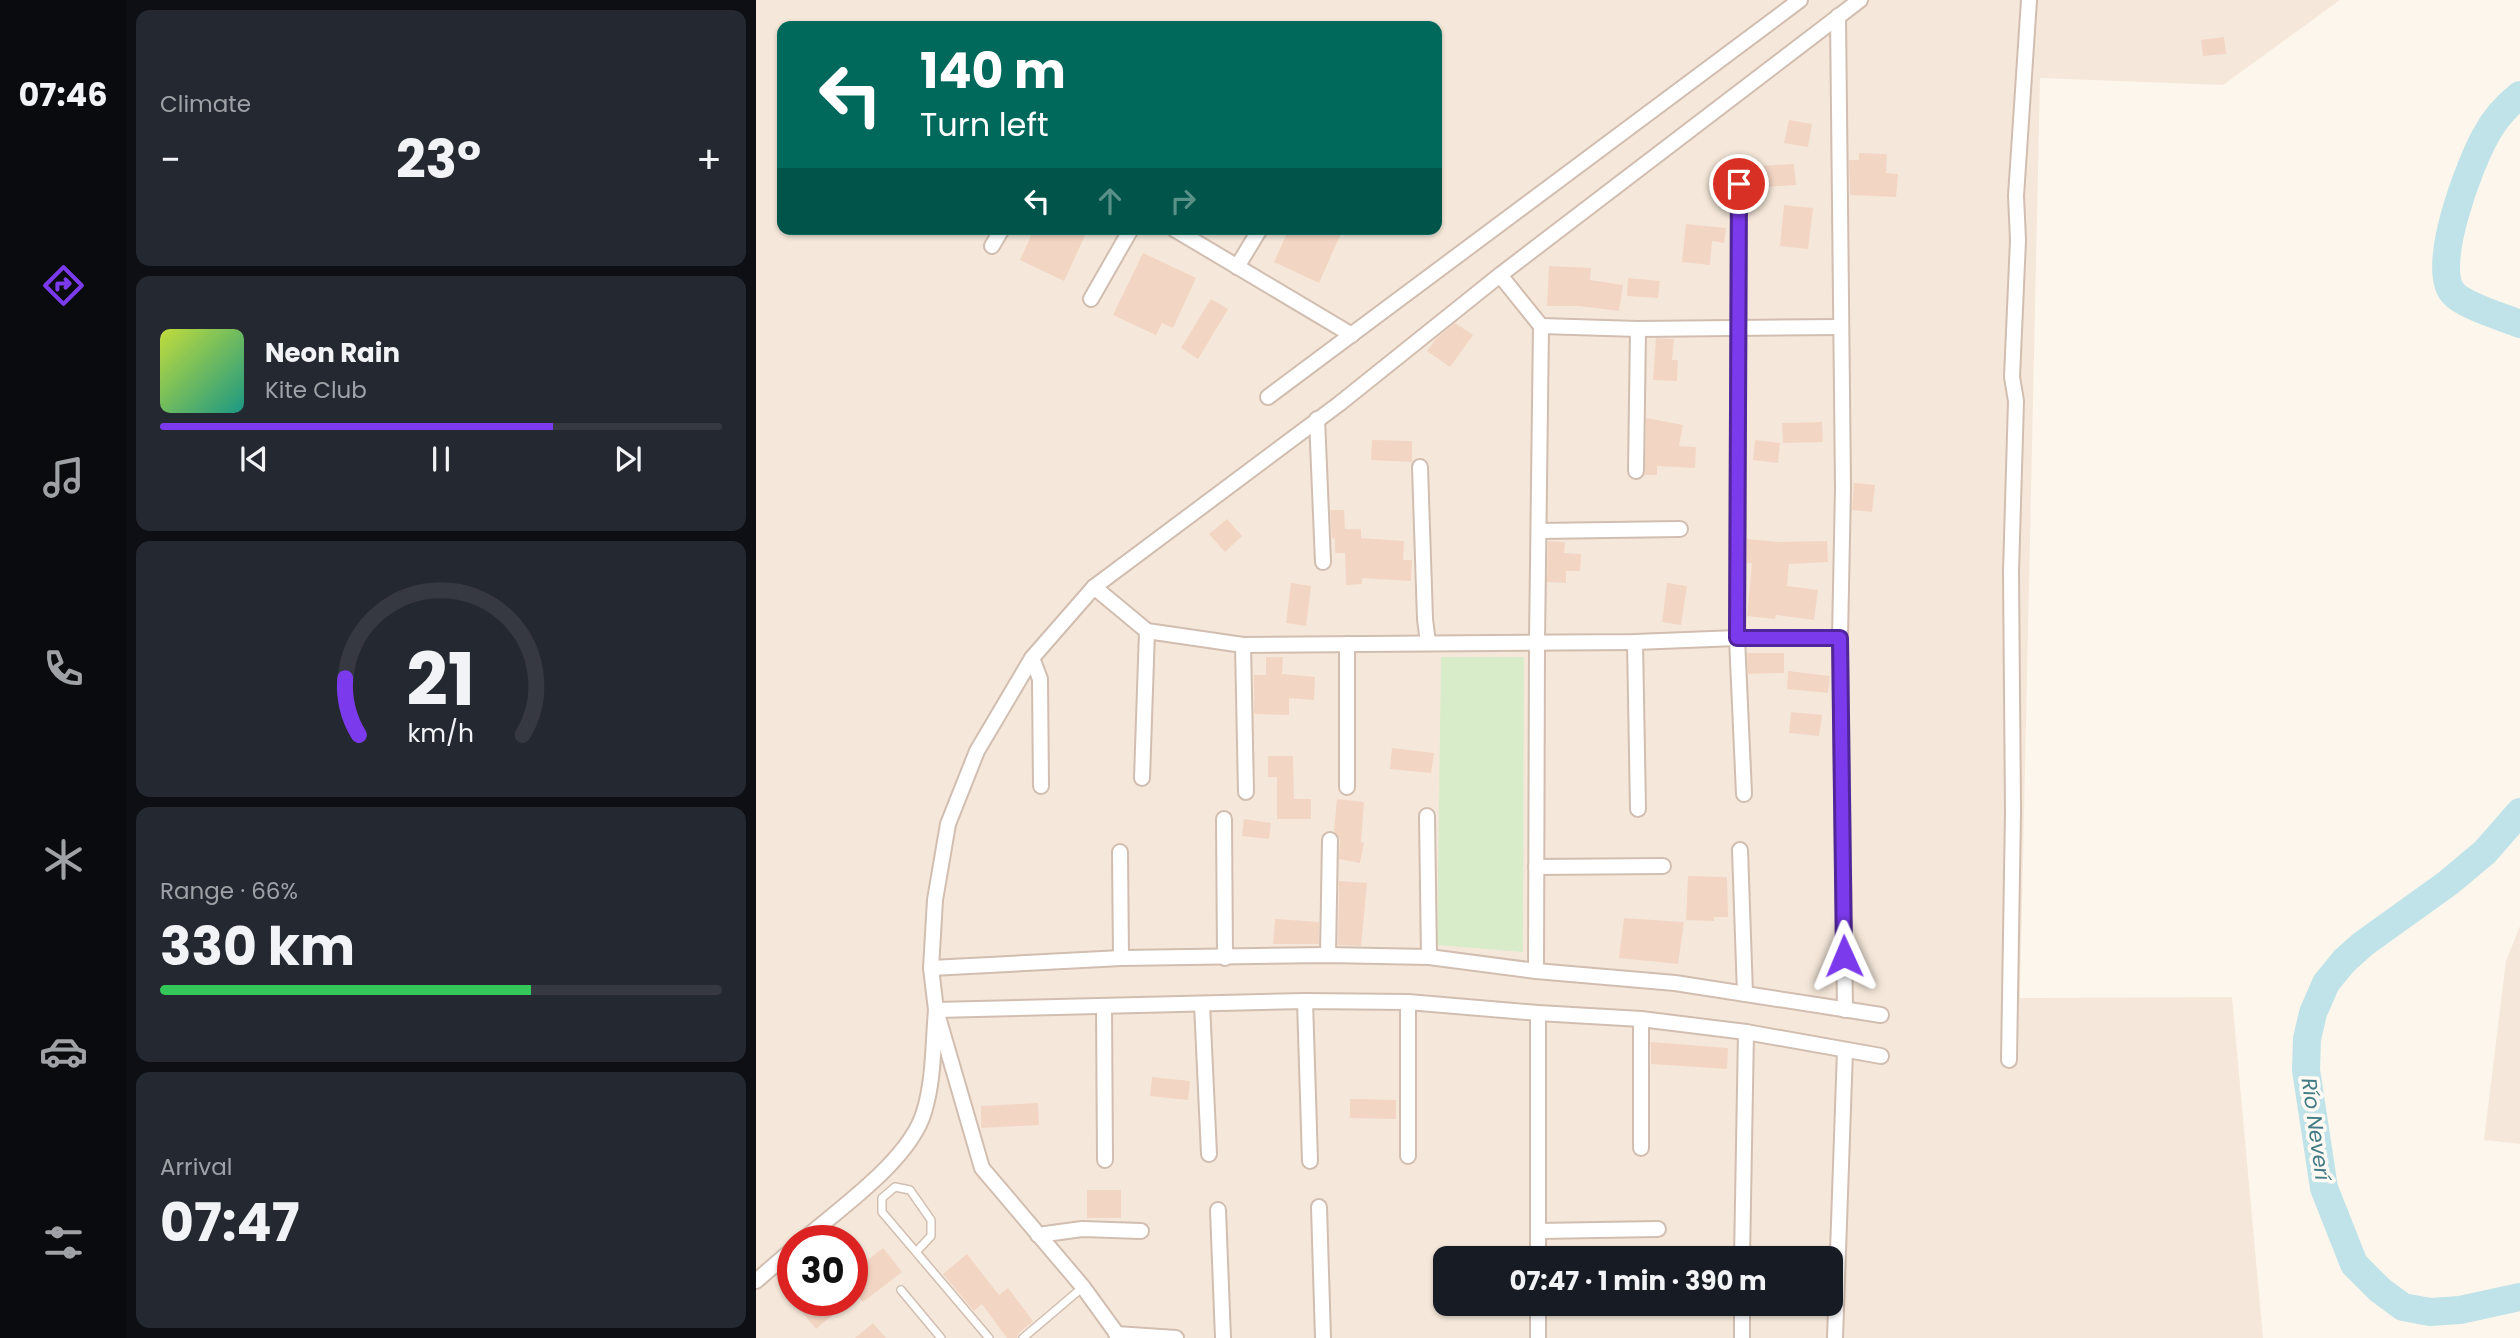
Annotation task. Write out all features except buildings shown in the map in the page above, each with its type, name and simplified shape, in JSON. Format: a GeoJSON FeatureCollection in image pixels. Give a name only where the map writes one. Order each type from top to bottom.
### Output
{"type":"FeatureCollection","features":[{"type":"Feature","properties":{"kind":"street"},"geometry":{"type":"LineString","coordinates":[[1268,397],[1800,0]]}},
{"type":"Feature","properties":{"kind":"street"},"geometry":{"type":"LineString","coordinates":[[1176,1338],[1118,1336],[1083,1287],[982,1168],[936,1010],[931,968],[935,900],[948,824],[977,751],[1032,658],[1094,587],[1339,404],[1500,275],[1860,0]]}},
{"type":"Feature","properties":{"kind":"street"},"geometry":{"type":"LineString","coordinates":[[2009,1060],[2013,811],[2011,572],[2016,401],[2012,377],[2018,240],[2016,196],[2029,0]]}},
{"type":"Feature","properties":{"kind":"street"},"geometry":{"type":"LineString","coordinates":[[1838,16],[1843,487],[1840,638],[1845,1010]]}},
{"type":"Feature","properties":{"kind":"street"},"geometry":{"type":"LineString","coordinates":[[1739,184],[1737,638],[1744,794]]}},
{"type":"Feature","properties":{"kind":"street"},"geometry":{"type":"LineString","coordinates":[[992,246],[998,235]]}},
{"type":"Feature","properties":{"kind":"street"},"geometry":{"type":"LineString","coordinates":[[1091,299],[1128,235]]}},
{"type":"Feature","properties":{"kind":"street"},"geometry":{"type":"LineString","coordinates":[[1184,235],[1352,335]]}},
{"type":"Feature","properties":{"kind":"street"},"geometry":{"type":"LineString","coordinates":[[1237,267],[1256,235]]}},
{"type":"Feature","properties":{"kind":"street"},"geometry":{"type":"LineString","coordinates":[[1500,275],[1541,326],[1536,971]]}},
{"type":"Feature","properties":{"kind":"street"},"geometry":{"type":"LineString","coordinates":[[1541,326],[1638,329],[1840,327]]}},
{"type":"Feature","properties":{"kind":"street"},"geometry":{"type":"LineString","coordinates":[[1636,471],[1638,329]]}},
{"type":"Feature","properties":{"kind":"street"},"geometry":{"type":"LineString","coordinates":[[1317,419],[1323,562]]}},
{"type":"Feature","properties":{"kind":"street"},"geometry":{"type":"LineString","coordinates":[[1420,467],[1428,643]]}},
{"type":"Feature","properties":{"kind":"street"},"geometry":{"type":"LineString","coordinates":[[1539,531],[1680,529]]}},
{"type":"Feature","properties":{"kind":"street"},"geometry":{"type":"LineString","coordinates":[[1094,587],[1147,631],[1243,645],[1840,638]]}},
{"type":"Feature","properties":{"kind":"street"},"geometry":{"type":"LineString","coordinates":[[1142,778],[1147,631]]}},
{"type":"Feature","properties":{"kind":"street"},"geometry":{"type":"LineString","coordinates":[[1635,642],[1638,809]]}},
{"type":"Feature","properties":{"kind":"street"},"geometry":{"type":"LineString","coordinates":[[1347,644],[1347,788]]}},
{"type":"Feature","properties":{"kind":"street"},"geometry":{"type":"LineString","coordinates":[[1243,645],[1246,792]]}},
{"type":"Feature","properties":{"kind":"street"},"geometry":{"type":"LineString","coordinates":[[1032,658],[1040,679],[1041,786]]}},
{"type":"Feature","properties":{"kind":"street"},"geometry":{"type":"LineString","coordinates":[[1427,816],[1429,957]]}},
{"type":"Feature","properties":{"kind":"street"},"geometry":{"type":"LineString","coordinates":[[1224,819],[1225,958]]}},
{"type":"Feature","properties":{"kind":"street"},"geometry":{"type":"LineString","coordinates":[[1328,955],[1330,841]]}},
{"type":"Feature","properties":{"kind":"street"},"geometry":{"type":"LineString","coordinates":[[1740,850],[1745,994]]}},
{"type":"Feature","properties":{"kind":"street"},"geometry":{"type":"LineString","coordinates":[[1120,852],[1121,958]]}},
{"type":"Feature","properties":{"kind":"street"},"geometry":{"type":"LineString","coordinates":[[1536,867],[1664,866]]}},
{"type":"Feature","properties":{"kind":"street"},"geometry":{"type":"LineString","coordinates":[[931,968],[1121,958],[1328,955],[1429,957],[1536,971],[1675,983],[1881,1015]]}},
{"type":"Feature","properties":{"kind":"street"},"geometry":{"type":"LineString","coordinates":[[936,1010],[1305,1001],[1408,1002],[1641,1019],[1746,1032],[1881,1056]]}},
{"type":"Feature","properties":{"kind":"street"},"geometry":{"type":"LineString","coordinates":[[1305,1001],[1311,1161]]}},
{"type":"Feature","properties":{"kind":"street"},"geometry":{"type":"LineString","coordinates":[[1408,1002],[1408,1156]]}},
{"type":"Feature","properties":{"kind":"street"},"geometry":{"type":"LineString","coordinates":[[1202,1004],[1209,1154]]}},
{"type":"Feature","properties":{"kind":"street"},"geometry":{"type":"LineString","coordinates":[[1104,1006],[1105,1160]]}},
{"type":"Feature","properties":{"kind":"street"},"geometry":{"type":"LineString","coordinates":[[820,1225],[894,1161],[911,1141],[924,1112],[936,1010]]}},
{"type":"Feature","properties":{"kind":"street"},"geometry":{"type":"LineString","coordinates":[[1538,1013],[1538,1246]]}},
{"type":"Feature","properties":{"kind":"street"},"geometry":{"type":"LineString","coordinates":[[1641,1019],[1642,1147]]}},
{"type":"Feature","properties":{"kind":"street"},"geometry":{"type":"LineString","coordinates":[[1742,1246],[1746,1032]]}},
{"type":"Feature","properties":{"kind":"street"},"geometry":{"type":"LineString","coordinates":[[1835,1338],[1845,1050]]}},
{"type":"Feature","properties":{"kind":"street"},"geometry":{"type":"LineString","coordinates":[[1319,1207],[1323,1338]]}},
{"type":"Feature","properties":{"kind":"street"},"geometry":{"type":"LineString","coordinates":[[1218,1210],[1223,1338]]}},
{"type":"Feature","properties":{"kind":"street"},"geometry":{"type":"LineString","coordinates":[[1038,1236],[1082,1229],[1141,1231]]}},
{"type":"Feature","properties":{"kind":"street"},"geometry":{"type":"LineString","coordinates":[[1538,1231],[1658,1229]]}},
{"type":"Feature","properties":{"kind":"street"},"geometry":{"type":"LineString","coordinates":[[756,1281],[777,1263]]}},
{"type":"Feature","properties":{"kind":"street"},"geometry":{"type":"LineString","coordinates":[[1538,1316],[1538,1338]]}},
{"type":"Feature","properties":{"kind":"street"},"geometry":{"type":"LineString","coordinates":[[1742,1316],[1742,1338]]}},
{"type":"Feature","properties":{"kind":"lane"},"geometry":{"type":"LineString","coordinates":[[916,1252],[931,1236],[931,1220],[911,1190],[895,1187],[882,1198],[880,1208],[916,1252],[989,1338]]}},
{"type":"Feature","properties":{"kind":"lane"},"geometry":{"type":"LineString","coordinates":[[1023,1338],[1083,1287]]}},
{"type":"Feature","properties":{"kind":"lane"},"geometry":{"type":"LineString","coordinates":[[901,1290],[941,1338]]}},
{"type":"Feature","properties":{"kind":"shaded area"},"geometry":{"type":"Polygon","coordinates":[[[756,0],[2340,0],[2223,85],[2040,78],[2020,998],[2232,997],[2263,1338],[756,1338],[756,0]]]}},
{"type":"Feature","properties":{"kind":"shaded area"},"geometry":{"type":"Polygon","coordinates":[[[2520,926],[2520,1144],[2484,1140],[2506,961],[2520,926]]]}},
{"type":"Feature","properties":{"kind":"green space"},"geometry":{"type":"Polygon","coordinates":[[[1441,657],[1524,657],[1523,952],[1437,945],[1441,657]]]}},
{"type":"Feature","properties":{"kind":"waterway","name":"Río Neverí"},"geometry":{"type":"LineString","coordinates":[[2520,95],[2489,129],[2479,149],[2462,190],[2446,261],[2447,280],[2458,298],[2520,324]]}},
{"type":"Feature","properties":{"kind":"waterway","name":"Río Neverí"},"geometry":{"type":"LineString","coordinates":[[2520,812],[2485,852],[2344,961],[2326,983],[2313,1013],[2307,1039],[2306,1070],[2324,1188],[2354,1264],[2380,1290],[2403,1307],[2430,1312],[2460,1310],[2520,1297]]}},
{"type":"Feature","properties":{"kind":"route"},"geometry":{"type":"LineString","coordinates":[[1739,184],[1737,638],[1840,638],[1844,956]]}}]}
